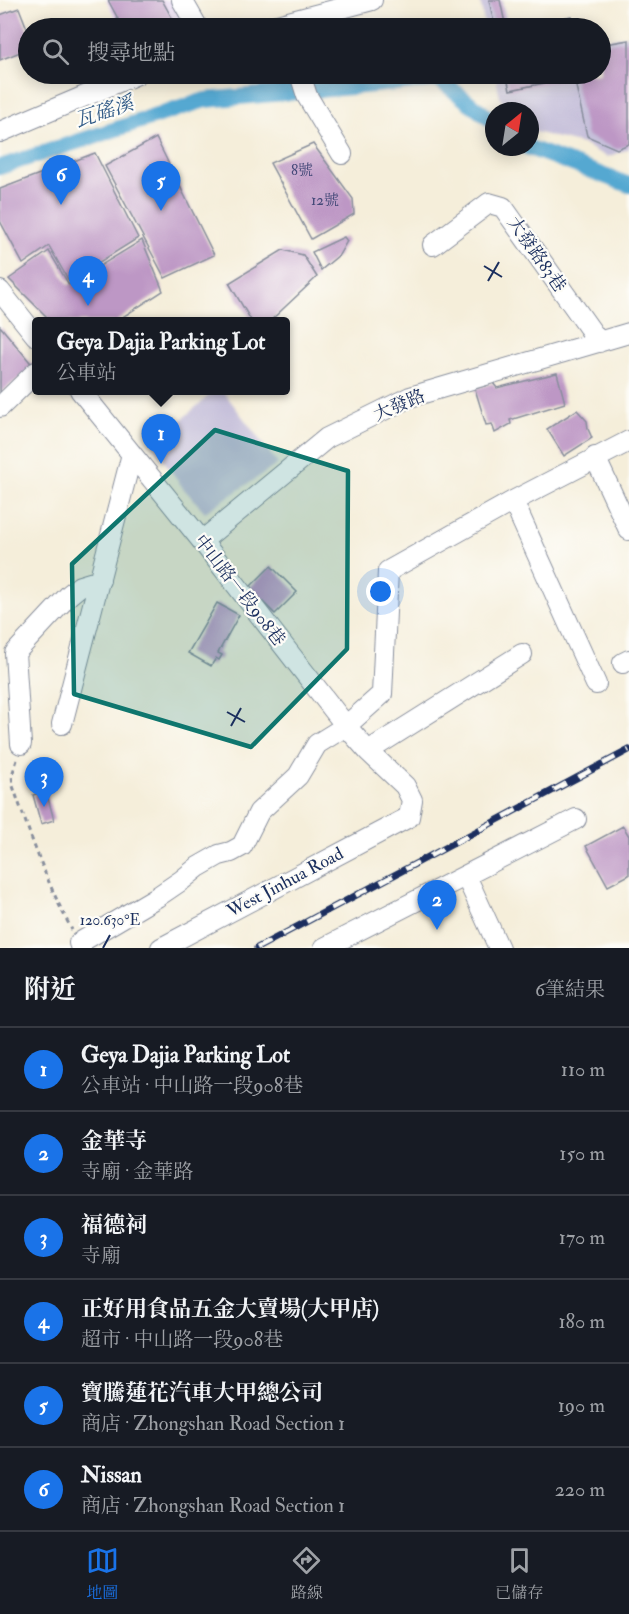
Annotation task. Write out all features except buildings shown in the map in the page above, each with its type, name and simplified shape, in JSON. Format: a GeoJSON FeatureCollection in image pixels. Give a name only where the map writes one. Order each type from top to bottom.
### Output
{"type":"FeatureCollection","features":[{"type":"Feature","properties":{"kind":"street"},"geometry":{"type":"LineString","coordinates":[[182,0],[192,18]]}},
{"type":"Feature","properties":{"kind":"street"},"geometry":{"type":"LineString","coordinates":[[310,18],[372,0]]}},
{"type":"Feature","properties":{"kind":"street"},"geometry":{"type":"LineString","coordinates":[[0,132],[113,84]]}},
{"type":"Feature","properties":{"kind":"street"},"geometry":{"type":"LineString","coordinates":[[303,84],[342,154]]}},
{"type":"Feature","properties":{"kind":"street","name":"大發路83巷"},"geometry":{"type":"LineString","coordinates":[[433,245],[489,203],[503,207],[599,342]]}},
{"type":"Feature","properties":{"kind":"street"},"geometry":{"type":"LineString","coordinates":[[0,291],[32,331]]}},
{"type":"Feature","properties":{"kind":"street","name":"大發路"},"geometry":{"type":"LineString","coordinates":[[202,541],[327,438],[410,397],[629,333]]}},
{"type":"Feature","properties":{"kind":"street"},"geometry":{"type":"LineString","coordinates":[[0,407],[32,376]]}},
{"type":"Feature","properties":{"kind":"street","name":"中山路一段908巷"},"geometry":{"type":"LineString","coordinates":[[84,395],[202,541],[346,726],[368,751],[405,786],[412,800],[409,817]]}},
{"type":"Feature","properties":{"kind":"street"},"geometry":{"type":"LineString","coordinates":[[80,945],[122,916],[157,897],[198,867],[242,846],[259,812],[298,776],[317,744],[346,726],[382,694],[388,571],[513,501],[629,441]]}},
{"type":"Feature","properties":{"kind":"street"},"geometry":{"type":"LineString","coordinates":[[62,724],[132,454]]}},
{"type":"Feature","properties":{"kind":"street"},"geometry":{"type":"LineString","coordinates":[[595,458],[629,530]]}},
{"type":"Feature","properties":{"kind":"street"},"geometry":{"type":"LineString","coordinates":[[513,501],[596,684]]}},
{"type":"Feature","properties":{"kind":"street"},"geometry":{"type":"LineString","coordinates":[[0,669],[69,595],[80,586],[100,580]]}},
{"type":"Feature","properties":{"kind":"street"},"geometry":{"type":"LineString","coordinates":[[15,653],[21,744]]}},
{"type":"Feature","properties":{"kind":"street"},"geometry":{"type":"LineString","coordinates":[[368,751],[522,654]]}},
{"type":"Feature","properties":{"kind":"street","name":"West Jinhua Road"},"geometry":{"type":"LineString","coordinates":[[161,948],[409,817]]}},
{"type":"Feature","properties":{"kind":"street"},"geometry":{"type":"LineString","coordinates":[[324,948],[576,819]]}},
{"type":"Feature","properties":{"kind":"street"},"geometry":{"type":"LineString","coordinates":[[466,876],[499,948]]}},
{"type":"Feature","properties":{"kind":"path"},"geometry":{"type":"LineString","coordinates":[[21,744],[12,775],[13,786],[40,862],[60,908],[80,945]]}},
{"type":"Feature","properties":{"kind":"highlighted area"},"geometry":{"type":"Polygon","coordinates":[[[215,430],[348,471],[347,649],[251,747],[74,694],[72,564],[215,430]]]}},
{"type":"Feature","properties":{"kind":"shaded area"},"geometry":{"type":"Polygon","coordinates":[[[106,0],[179,0],[188,18],[116,18],[106,0]]]}},
{"type":"Feature","properties":{"kind":"shaded area"},"geometry":{"type":"Polygon","coordinates":[[[480,0],[502,0],[506,18],[483,18],[480,0]]]}},
{"type":"Feature","properties":{"kind":"shaded area"},"geometry":{"type":"Polygon","coordinates":[[[578,13],[579,18],[555,18],[578,13]]]}},
{"type":"Feature","properties":{"kind":"shaded area"},"geometry":{"type":"Polygon","coordinates":[[[629,35],[629,149],[607,157],[582,144],[539,133],[539,102],[502,102],[497,84],[611,84],[611,38],[629,35]]]}},
{"type":"Feature","properties":{"kind":"shaded area"},"geometry":{"type":"Polygon","coordinates":[[[209,395],[226,395],[278,464],[205,512],[183,488],[153,445],[209,395]]]}},
{"type":"Feature","properties":{"kind":"waterway","name":"瓦磘溪"},"geometry":{"type":"LineString","coordinates":[[0,167],[205,100],[383,84]]}},
{"type":"Feature","properties":{"kind":"waterway","name":"瓦磘溪"},"geometry":{"type":"LineString","coordinates":[[445,84],[485,115]]}},
{"type":"Feature","properties":{"kind":"waterway","name":"瓦磘溪"},"geometry":{"type":"LineString","coordinates":[[539,151],[629,185]]}},
{"type":"Feature","properties":{"kind":"railway"},"geometry":{"type":"LineString","coordinates":[[257,948],[629,750]]}},
{"type":"Feature","properties":{"kind":"place","name":"Nissan"},"geometry":{"type":"Point","coordinates":[61,205]}},
{"type":"Feature","properties":{"kind":"place","name":"寶騰蓮花汽車大甲總公司"},"geometry":{"type":"Point","coordinates":[161,211]}},
{"type":"Feature","properties":{"kind":"place","name":"正好用食品五金大賣場(大甲店)"},"geometry":{"type":"Point","coordinates":[88,306]}},
{"type":"Feature","properties":{"kind":"place","name":"Geya Dajia Parking Lot"},"geometry":{"type":"Point","coordinates":[161,464]}},
{"type":"Feature","properties":{"kind":"place","name":"福德祠"},"geometry":{"type":"Point","coordinates":[44,807]}},
{"type":"Feature","properties":{"kind":"place","name":"金華寺"},"geometry":{"type":"Point","coordinates":[437,930]}}]}
